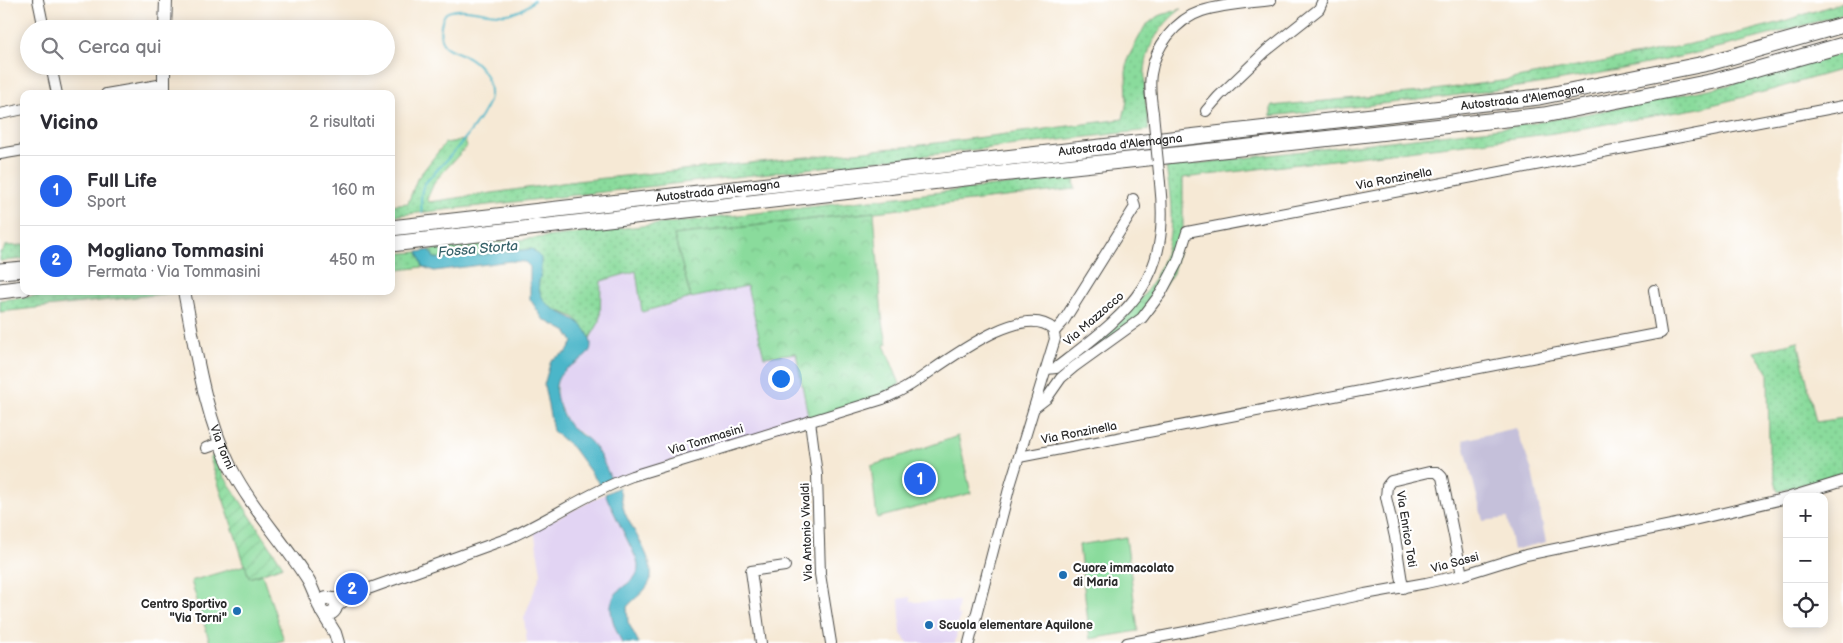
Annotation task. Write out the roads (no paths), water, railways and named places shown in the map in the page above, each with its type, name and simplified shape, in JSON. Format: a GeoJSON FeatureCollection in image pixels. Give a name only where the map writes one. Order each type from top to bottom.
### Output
{"type":"FeatureCollection","features":[{"type":"Feature","properties":{"kind":"highway","name":"Autostrada d'Alemagna"},"geometry":{"type":"LineString","coordinates":[[395,228],[1539,97],[1709,63],[1843,25]]}},
{"type":"Feature","properties":{"kind":"highway","name":"Autostrada d'Alemagna"},"geometry":{"type":"LineString","coordinates":[[395,244],[1020,172],[1544,115],[1715,81],[1843,45]]}},
{"type":"Feature","properties":{"kind":"highway"},"geometry":{"type":"LineString","coordinates":[[0,271],[20,269]]}},
{"type":"Feature","properties":{"kind":"highway"},"geometry":{"type":"LineString","coordinates":[[0,291],[20,288]]}},
{"type":"Feature","properties":{"kind":"main road"},"geometry":{"type":"LineString","coordinates":[[165,20],[166,0]]}},
{"type":"Feature","properties":{"kind":"main road"},"geometry":{"type":"LineString","coordinates":[[164,75],[164,89]]}},
{"type":"Feature","properties":{"kind":"main road","name":"Via Torni"},"geometry":{"type":"LineString","coordinates":[[185,295],[209,410],[220,443],[232,470],[309,583],[328,606],[336,638]]}},
{"type":"Feature","properties":{"kind":"street"},"geometry":{"type":"LineString","coordinates":[[38,0],[42,20]]}},
{"type":"Feature","properties":{"kind":"street","name":"Via Mazzocco"},"geometry":{"type":"LineString","coordinates":[[1046,369],[1056,368],[1132,303],[1143,288],[1155,265],[1161,240],[1163,216],[1150,86],[1152,68],[1161,46],[1176,27],[1189,17],[1209,9],[1271,0]]}},
{"type":"Feature","properties":{"kind":"street"},"geometry":{"type":"LineString","coordinates":[[1206,111],[1266,51],[1319,9],[1324,0]]}},
{"type":"Feature","properties":{"kind":"street"},"geometry":{"type":"LineString","coordinates":[[53,75],[56,90]]}},
{"type":"Feature","properties":{"kind":"street","name":"Via Ronzinella"},"geometry":{"type":"LineString","coordinates":[[1033,409],[1046,398],[1061,378],[1074,367],[1142,318],[1161,293],[1178,261],[1187,232],[1843,106]]}},
{"type":"Feature","properties":{"kind":"street"},"geometry":{"type":"LineString","coordinates":[[0,114],[20,110]]}},
{"type":"Feature","properties":{"kind":"street"},"geometry":{"type":"LineString","coordinates":[[0,154],[20,151]]}},
{"type":"Feature","properties":{"kind":"street","name":"Via Ronzinella"},"geometry":{"type":"LineString","coordinates":[[971,640],[1009,489],[1055,336],[1135,207],[1133,199]]}},
{"type":"Feature","properties":{"kind":"street","name":"Via Ronzinella"},"geometry":{"type":"LineString","coordinates":[[1019,457],[1661,333],[1654,290]]}},
{"type":"Feature","properties":{"kind":"street","name":"Via Tommasini"},"geometry":{"type":"LineString","coordinates":[[328,606],[354,594],[509,538],[533,527],[611,484],[882,399],[907,387],[981,338],[1008,326],[1033,321],[1042,322],[1049,325],[1055,336]]}},
{"type":"Feature","properties":{"kind":"street","name":"Via Antonio Vivaldi"},"geometry":{"type":"LineString","coordinates":[[810,421],[817,475],[820,574],[830,643]]}},
{"type":"Feature","properties":{"kind":"street"},"geometry":{"type":"LineString","coordinates":[[206,448],[220,443]]}},
{"type":"Feature","properties":{"kind":"street","name":"Via Enrico Toti"},"geometry":{"type":"LineString","coordinates":[[1403,588],[1395,537],[1386,497],[1387,486],[1391,481],[1429,472],[1437,472],[1442,477],[1462,575]]}},
{"type":"Feature","properties":{"kind":"street","name":"Via Sassi"},"geometry":{"type":"LineString","coordinates":[[1802,493],[1843,481]]}},
{"type":"Feature","properties":{"kind":"street","name":"Via Sassi"},"geometry":{"type":"LineString","coordinates":[[1127,643],[1152,641],[1357,595],[1403,588],[1462,575],[1526,555],[1690,521],[1783,498]]}},
{"type":"Feature","properties":{"kind":"street","name":"Via Antonio Vivaldi"},"geometry":{"type":"LineString","coordinates":[[761,643],[751,571],[785,566]]}},
{"type":"Feature","properties":{"kind":"water"},"geometry":{"type":"Polygon","coordinates":[[[532,249],[541,258],[539,286],[543,298],[555,310],[579,323],[585,329],[590,339],[591,348],[587,355],[565,370],[559,377],[556,386],[557,399],[565,419],[573,429],[591,442],[611,479],[600,485],[573,448],[553,431],[544,385],[551,360],[567,352],[573,342],[567,332],[543,319],[530,299],[530,267],[525,262],[510,261],[434,271],[423,267],[418,252],[430,250],[434,258],[443,259],[532,249]]]}},
{"type":"Feature","properties":{"kind":"water"},"geometry":{"type":"Polygon","coordinates":[[[619,487],[625,513],[650,565],[650,581],[645,589],[627,607],[628,622],[639,643],[622,643],[612,615],[611,605],[614,597],[633,579],[638,568],[637,560],[605,494],[619,487]]]}},
{"type":"Feature","properties":{"kind":"waterway","name":"Fossa Storta"},"geometry":{"type":"LineString","coordinates":[[422,213],[421,197],[424,184],[469,134],[488,103],[490,95],[486,76],[478,65],[473,60],[450,49],[442,42],[440,33],[444,16],[446,13],[455,10],[500,14],[512,13],[523,9],[534,0]]}},
{"type":"Feature","properties":{"kind":"place","name":"Full Life"},"geometry":{"type":"Point","coordinates":[920,479]}},
{"type":"Feature","properties":{"kind":"place","name":"Cuore immacolato di Maria"},"geometry":{"type":"Point","coordinates":[1063,575]}},
{"type":"Feature","properties":{"kind":"place","name":"Mogliano Tommasini"},"geometry":{"type":"Point","coordinates":[352,589]}},
{"type":"Feature","properties":{"kind":"place","name":"Centro Sportivo \"Via Torni\""},"geometry":{"type":"Point","coordinates":[237,611]}},
{"type":"Feature","properties":{"kind":"place","name":"Scuola elementare Aquilone"},"geometry":{"type":"Point","coordinates":[929,625]}}]}
